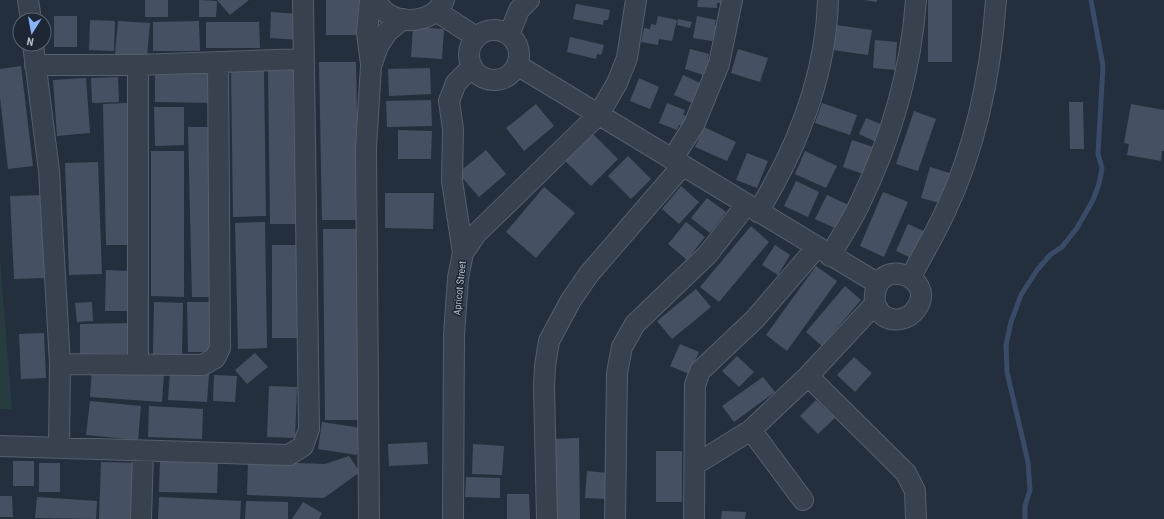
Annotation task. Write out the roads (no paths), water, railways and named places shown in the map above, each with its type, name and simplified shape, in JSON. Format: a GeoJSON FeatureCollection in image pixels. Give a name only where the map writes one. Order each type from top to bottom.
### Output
{"type":"FeatureCollection","features":[{"type":"Feature","properties":{"kind":"street"},"geometry":{"type":"LineString","coordinates":[[28,0],[29,12]]}},
{"type":"Feature","properties":{"kind":"street"},"geometry":{"type":"LineString","coordinates":[[0,446],[59,446],[144,451],[289,455],[303,446],[309,429],[303,0]]}},
{"type":"Feature","properties":{"kind":"street"},"geometry":{"type":"LineString","coordinates":[[370,0],[367,33],[372,66],[366,148],[370,519]]}},
{"type":"Feature","properties":{"kind":"street"},"geometry":{"type":"LineString","coordinates":[[375,0],[380,8],[391,16],[403,19],[424,18],[440,6],[476,37]]}},
{"type":"Feature","properties":{"kind":"street"},"geometry":{"type":"LineString","coordinates":[[509,35],[519,10],[529,0]]}},
{"type":"Feature","properties":{"kind":"street"},"geometry":{"type":"LineString","coordinates":[[463,253],[476,234],[516,193],[599,114],[614,89],[625,64],[636,0]]}},
{"type":"Feature","properties":{"kind":"street"},"geometry":{"type":"LineString","coordinates":[[547,519],[544,387],[545,366],[549,342],[570,300],[678,161],[719,64],[732,0]]}},
{"type":"Feature","properties":{"kind":"street"},"geometry":{"type":"LineString","coordinates":[[615,519],[616,374],[622,347],[635,324],[708,254],[774,186],[815,87],[828,25],[828,0]]}},
{"type":"Feature","properties":{"kind":"street"},"geometry":{"type":"LineString","coordinates":[[694,519],[696,385],[700,371],[824,251],[860,203],[882,153],[902,92],[914,29],[916,0]]}},
{"type":"Feature","properties":{"kind":"street"},"geometry":{"type":"LineString","coordinates":[[911,277],[945,212],[971,145],[994,27],[996,0]]}},
{"type":"Feature","properties":{"kind":"street"},"geometry":{"type":"LineString","coordinates":[[372,66],[382,39],[390,28],[403,19]]}},
{"type":"Feature","properties":{"kind":"street"},"geometry":{"type":"LineString","coordinates":[[492,31],[498,31],[509,35],[516,43],[519,54],[517,65],[509,75],[497,80],[484,78],[473,70],[469,59],[470,47],[476,37],[492,31]]}},
{"type":"Feature","properties":{"kind":"street"},"geometry":{"type":"LineString","coordinates":[[34,52],[49,171],[60,364],[59,446]]}},
{"type":"Feature","properties":{"kind":"street"},"geometry":{"type":"LineString","coordinates":[[35,65],[138,65],[303,60]]}},
{"type":"Feature","properties":{"kind":"street"},"geometry":{"type":"LineString","coordinates":[[60,364],[203,365],[215,358],[220,348],[218,62]]}},
{"type":"Feature","properties":{"kind":"street"},"geometry":{"type":"LineString","coordinates":[[138,65],[138,364]]}},
{"type":"Feature","properties":{"kind":"street"},"geometry":{"type":"LineString","coordinates":[[517,65],[678,161],[877,284]]}},
{"type":"Feature","properties":{"kind":"street","name":"Apricot Street"},"geometry":{"type":"LineString","coordinates":[[453,519],[454,335],[458,278],[463,253],[452,181],[453,129],[449,101],[456,83],[466,73],[473,70]]}},
{"type":"Feature","properties":{"kind":"street"},"geometry":{"type":"LineString","coordinates":[[899,273],[911,277],[920,288],[920,303],[912,316],[898,320],[883,316],[875,304],[874,293],[877,284],[886,275],[899,273]]}},
{"type":"Feature","properties":{"kind":"street"},"geometry":{"type":"LineString","coordinates":[[696,464],[751,430],[808,376],[875,304]]}},
{"type":"Feature","properties":{"kind":"street"},"geometry":{"type":"LineString","coordinates":[[808,376],[906,473],[914,491],[916,519]]}},
{"type":"Feature","properties":{"kind":"street"},"geometry":{"type":"LineString","coordinates":[[751,430],[803,500]]}},
{"type":"Feature","properties":{"kind":"street"},"geometry":{"type":"LineString","coordinates":[[141,519],[144,451]]}},
{"type":"Feature","properties":{"kind":"waterway"},"geometry":{"type":"LineString","coordinates":[[1025,519],[1025,506],[1030,490],[1028,462],[1007,372],[1006,345],[1011,322],[1021,295],[1037,270],[1051,254],[1062,247],[1077,228],[1093,200],[1099,184],[1102,168],[1098,154],[1103,66],[1091,0]]}}]}
